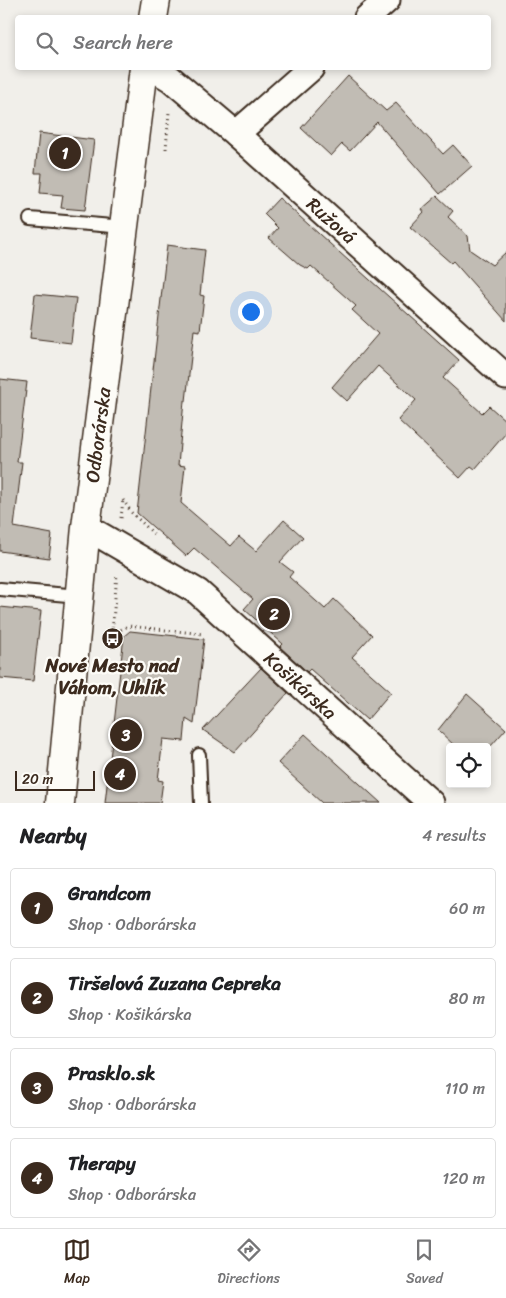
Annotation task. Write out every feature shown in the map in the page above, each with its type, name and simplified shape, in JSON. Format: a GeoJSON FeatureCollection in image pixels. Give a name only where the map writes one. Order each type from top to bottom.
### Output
{"type":"FeatureCollection","features":[{"type":"Feature","properties":{"kind":"main road"},"geometry":{"type":"LineString","coordinates":[[154,15],[156,0]]}},
{"type":"Feature","properties":{"kind":"main road","name":"Odborárska"},"geometry":{"type":"LineString","coordinates":[[60,803],[86,527],[144,70]]}},
{"type":"Feature","properties":{"kind":"street"},"geometry":{"type":"LineString","coordinates":[[370,15],[387,0]]}},
{"type":"Feature","properties":{"kind":"street","name":"Ružová"},"geometry":{"type":"LineString","coordinates":[[156,70],[171,79],[236,134],[506,377]]}},
{"type":"Feature","properties":{"kind":"street"},"geometry":{"type":"LineString","coordinates":[[236,134],[309,70]]}},
{"type":"Feature","properties":{"kind":"street","name":"Košikárska"},"geometry":{"type":"LineString","coordinates":[[86,527],[198,592],[431,803]]}},
{"type":"Feature","properties":{"kind":"lane"},"geometry":{"type":"LineString","coordinates":[[30,218],[124,227]]}},
{"type":"Feature","properties":{"kind":"lane"},"geometry":{"type":"LineString","coordinates":[[0,589],[79,596]]}},
{"type":"Feature","properties":{"kind":"lane"},"geometry":{"type":"LineString","coordinates":[[199,755],[201,803]]}},
{"type":"Feature","properties":{"kind":"building"},"geometry":{"type":"Polygon","coordinates":[[[348,76],[386,111],[396,103],[443,154],[453,145],[472,166],[440,194],[377,122],[350,151],[342,144],[331,156],[301,128],[348,76]]]}},
{"type":"Feature","properties":{"kind":"building"},"geometry":{"type":"Polygon","coordinates":[[[39,133],[94,140],[85,210],[61,208],[63,195],[40,193],[42,173],[35,173],[39,133]]]}},
{"type":"Feature","properties":{"kind":"building"},"geometry":{"type":"Polygon","coordinates":[[[437,196],[453,211],[448,217],[468,236],[470,250],[492,265],[506,252],[506,321],[453,261],[451,263],[410,227],[424,212],[422,209],[437,196]]]}},
{"type":"Feature","properties":{"kind":"building"},"geometry":{"type":"Polygon","coordinates":[[[279,198],[459,360],[443,378],[482,413],[489,406],[506,421],[506,433],[475,469],[471,466],[460,478],[398,420],[416,400],[378,366],[347,401],[332,387],[378,334],[352,310],[356,306],[311,266],[308,269],[300,265],[269,238],[278,228],[264,214],[279,198]]]}},
{"type":"Feature","properties":{"kind":"building"},"geometry":{"type":"Polygon","coordinates":[[[167,245],[205,250],[200,295],[204,296],[200,331],[194,330],[186,401],[184,401],[178,465],[185,466],[181,503],[231,546],[239,537],[256,551],[284,520],[303,537],[280,562],[293,572],[289,577],[325,609],[334,599],[372,635],[352,657],[391,692],[367,720],[310,669],[307,672],[280,647],[283,644],[244,609],[253,599],[194,548],[186,556],[137,513],[167,245]]]}},
{"type":"Feature","properties":{"kind":"building"},"geometry":{"type":"Polygon","coordinates":[[[35,294],[76,298],[71,343],[30,338],[35,294]]]}},
{"type":"Feature","properties":{"kind":"building"},"geometry":{"type":"Polygon","coordinates":[[[0,379],[27,382],[17,462],[22,462],[14,527],[52,534],[49,558],[0,551],[0,379]]]}},
{"type":"Feature","properties":{"kind":"building"},"geometry":{"type":"Polygon","coordinates":[[[0,607],[41,611],[33,681],[0,678],[0,607]]]}},
{"type":"Feature","properties":{"kind":"building"},"geometry":{"type":"Polygon","coordinates":[[[130,631],[204,639],[194,724],[186,719],[184,741],[163,739],[158,780],[163,781],[160,803],[105,803],[124,636],[130,631]]]}},
{"type":"Feature","properties":{"kind":"building"},"geometry":{"type":"Polygon","coordinates":[[[261,668],[288,693],[235,752],[203,730],[261,668]]]}},
{"type":"Feature","properties":{"kind":"building"},"geometry":{"type":"Polygon","coordinates":[[[467,694],[506,729],[491,746],[491,743],[452,743],[438,730],[467,694]]]}},
{"type":"Feature","properties":{"kind":"building"},"geometry":{"type":"Polygon","coordinates":[[[305,734],[381,803],[322,803],[278,763],[305,734]]]}},
{"type":"Feature","properties":{"kind":"place","name":"Grandcom"},"geometry":{"type":"Point","coordinates":[65,153]}},
{"type":"Feature","properties":{"kind":"place","name":"Tiršelová Zuzana Cepreka"},"geometry":{"type":"Point","coordinates":[274,614]}},
{"type":"Feature","properties":{"kind":"place","name":"Nové Mesto nad Váhom, Uhlík"},"geometry":{"type":"Point","coordinates":[112,639]}},
{"type":"Feature","properties":{"kind":"place","name":"Prasklo.sk"},"geometry":{"type":"Point","coordinates":[126,735]}},
{"type":"Feature","properties":{"kind":"place","name":"Therapy"},"geometry":{"type":"Point","coordinates":[120,774]}}]}
